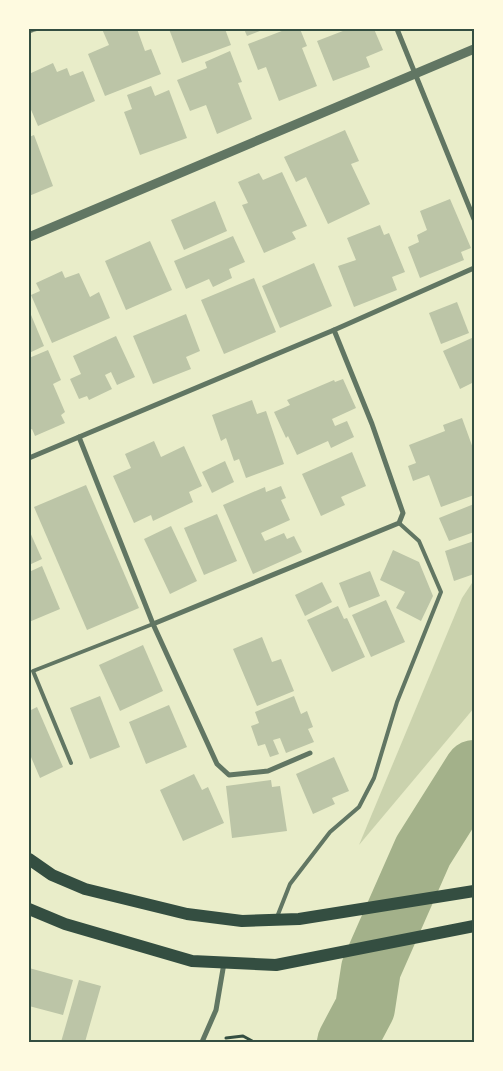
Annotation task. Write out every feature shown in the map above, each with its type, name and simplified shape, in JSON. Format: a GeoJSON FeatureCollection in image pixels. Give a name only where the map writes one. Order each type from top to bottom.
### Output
{"type":"FeatureCollection","features":[{"type":"Feature","properties":{"kind":"main road"},"geometry":{"type":"LineString","coordinates":[[29,859],[52,875],[85,889],[168,910],[242,921],[299,918],[474,891]]}},
{"type":"Feature","properties":{"kind":"main road"},"geometry":{"type":"LineString","coordinates":[[29,909],[64,924],[192,961],[276,965],[474,926]]}},
{"type":"Feature","properties":{"kind":"street"},"geometry":{"type":"LineString","coordinates":[[29,31],[35,29]]}},
{"type":"Feature","properties":{"kind":"street"},"geometry":{"type":"LineString","coordinates":[[397,29],[474,219]]}},
{"type":"Feature","properties":{"kind":"street"},"geometry":{"type":"LineString","coordinates":[[29,237],[474,49]]}},
{"type":"Feature","properties":{"kind":"street"},"geometry":{"type":"LineString","coordinates":[[29,458],[334,330],[474,268]]}},
{"type":"Feature","properties":{"kind":"street"},"geometry":{"type":"LineString","coordinates":[[153,624],[399,522],[403,513],[400,504],[372,424],[334,330]]}},
{"type":"Feature","properties":{"kind":"street"},"geometry":{"type":"LineString","coordinates":[[79,437],[153,624],[218,764],[229,775],[268,771],[310,753]]}},
{"type":"Feature","properties":{"kind":"street"},"geometry":{"type":"LineString","coordinates":[[202,1042],[216,1010],[224,962]]}},
{"type":"Feature","properties":{"kind":"lane"},"geometry":{"type":"LineString","coordinates":[[276,919],[290,884],[330,832],[359,807],[374,778],[397,702],[441,592],[420,541],[399,522]]}},
{"type":"Feature","properties":{"kind":"lane"},"geometry":{"type":"LineString","coordinates":[[71,763],[32,672],[153,624]]}},
{"type":"Feature","properties":{"kind":"path"},"geometry":{"type":"LineString","coordinates":[[243,1036],[254,1042]]}},
{"type":"Feature","properties":{"kind":"green space"},"geometry":{"type":"Polygon","coordinates":[[[474,580],[474,708],[359,845],[462,598],[474,580]]]}},
{"type":"Feature","properties":{"kind":"building"},"geometry":{"type":"Polygon","coordinates":[[[102,29],[137,29],[145,51],[151,49],[161,74],[105,96],[88,54],[109,45],[102,29]]]}},
{"type":"Feature","properties":{"kind":"building"},"geometry":{"type":"Polygon","coordinates":[[[169,29],[225,29],[231,45],[182,63],[169,29]]]}},
{"type":"Feature","properties":{"kind":"building"},"geometry":{"type":"Polygon","coordinates":[[[244,29],[265,29],[247,36],[244,29]]]}},
{"type":"Feature","properties":{"kind":"building"},"geometry":{"type":"Polygon","coordinates":[[[287,29],[300,29],[307,46],[302,48],[317,86],[279,101],[266,67],[258,70],[248,44],[287,29]]]}},
{"type":"Feature","properties":{"kind":"building"},"geometry":{"type":"Polygon","coordinates":[[[348,29],[374,29],[383,50],[366,57],[370,67],[333,81],[317,41],[348,29]]]}},
{"type":"Feature","properties":{"kind":"building"},"geometry":{"type":"Polygon","coordinates":[[[230,51],[242,82],[238,83],[252,119],[217,134],[206,105],[190,111],[177,80],[207,68],[205,62],[230,51]]]}},
{"type":"Feature","properties":{"kind":"building"},"geometry":{"type":"Polygon","coordinates":[[[53,63],[57,72],[67,68],[70,76],[83,71],[95,101],[38,126],[29,105],[29,74],[53,63]]]}},
{"type":"Feature","properties":{"kind":"building"},"geometry":{"type":"Polygon","coordinates":[[[151,86],[155,96],[169,90],[187,138],[140,155],[124,112],[132,109],[127,95],[151,86]]]}},
{"type":"Feature","properties":{"kind":"building"},"geometry":{"type":"Polygon","coordinates":[[[345,130],[359,161],[351,164],[370,204],[328,224],[306,177],[296,182],[284,157],[345,130]]]}},
{"type":"Feature","properties":{"kind":"building"},"geometry":{"type":"Polygon","coordinates":[[[34,135],[53,186],[29,196],[29,137],[34,135]]]}},
{"type":"Feature","properties":{"kind":"building"},"geometry":{"type":"Polygon","coordinates":[[[282,172],[307,226],[292,232],[296,239],[264,253],[242,205],[248,203],[238,182],[259,173],[263,180],[282,172]]]}},
{"type":"Feature","properties":{"kind":"building"},"geometry":{"type":"Polygon","coordinates":[[[450,199],[471,248],[461,252],[464,260],[420,278],[408,247],[419,242],[417,235],[427,230],[420,211],[450,199]]]}},
{"type":"Feature","properties":{"kind":"building"},"geometry":{"type":"Polygon","coordinates":[[[215,201],[227,231],[184,250],[171,220],[215,201]]]}},
{"type":"Feature","properties":{"kind":"building"},"geometry":{"type":"Polygon","coordinates":[[[380,225],[384,235],[389,233],[405,272],[392,277],[397,290],[354,307],[338,266],[356,260],[347,238],[380,225]]]}},
{"type":"Feature","properties":{"kind":"building"},"geometry":{"type":"Polygon","coordinates":[[[233,236],[245,262],[229,269],[232,278],[213,287],[209,279],[186,289],[174,261],[233,236]]]}},
{"type":"Feature","properties":{"kind":"building"},"geometry":{"type":"Polygon","coordinates":[[[150,241],[172,290],[126,310],[105,261],[150,241]]]}},
{"type":"Feature","properties":{"kind":"building"},"geometry":{"type":"Polygon","coordinates":[[[314,263],[332,306],[280,328],[262,286],[314,263]]]}},
{"type":"Feature","properties":{"kind":"building"},"geometry":{"type":"Polygon","coordinates":[[[62,271],[65,278],[79,273],[90,297],[99,292],[110,318],[52,343],[31,295],[40,291],[36,283],[62,271]]]}},
{"type":"Feature","properties":{"kind":"building"},"geometry":{"type":"Polygon","coordinates":[[[254,278],[276,332],[224,354],[201,300],[254,278]]]}},
{"type":"Feature","properties":{"kind":"building"},"geometry":{"type":"Polygon","coordinates":[[[457,302],[469,333],[441,344],[429,313],[457,302]]]}},
{"type":"Feature","properties":{"kind":"building"},"geometry":{"type":"Polygon","coordinates":[[[29,310],[44,346],[29,353],[29,310]]]}},
{"type":"Feature","properties":{"kind":"building"},"geometry":{"type":"Polygon","coordinates":[[[186,314],[200,351],[186,357],[191,369],[153,384],[133,336],[186,314]]]}},
{"type":"Feature","properties":{"kind":"building"},"geometry":{"type":"Polygon","coordinates":[[[116,336],[135,377],[117,385],[111,372],[105,375],[112,389],[89,400],[87,396],[79,399],[70,379],[81,374],[73,356],[116,336]]]}},
{"type":"Feature","properties":{"kind":"building"},"geometry":{"type":"Polygon","coordinates":[[[474,337],[474,382],[460,389],[443,351],[474,337]]]}},
{"type":"Feature","properties":{"kind":"building"},"geometry":{"type":"Polygon","coordinates":[[[48,350],[61,380],[53,384],[65,412],[61,415],[65,423],[35,436],[32,429],[29,430],[29,358],[48,350]]]}},
{"type":"Feature","properties":{"kind":"building"},"geometry":{"type":"Polygon","coordinates":[[[343,379],[356,408],[332,419],[335,426],[347,421],[354,437],[331,448],[328,441],[297,455],[288,436],[286,438],[274,412],[290,405],[287,400],[334,380],[335,382],[343,379]]]}},
{"type":"Feature","properties":{"kind":"building"},"geometry":{"type":"Polygon","coordinates":[[[252,400],[257,414],[266,411],[284,464],[246,478],[239,459],[234,461],[226,438],[221,441],[212,415],[252,400]]]}},
{"type":"Feature","properties":{"kind":"building"},"geometry":{"type":"Polygon","coordinates":[[[462,418],[474,451],[474,495],[441,507],[429,475],[413,481],[408,466],[416,463],[409,445],[445,431],[443,425],[462,418]]]}},
{"type":"Feature","properties":{"kind":"building"},"geometry":{"type":"Polygon","coordinates":[[[154,441],[161,457],[184,446],[202,486],[189,492],[193,502],[153,521],[151,515],[134,523],[113,476],[131,468],[125,454],[154,441]]]}},
{"type":"Feature","properties":{"kind":"building"},"geometry":{"type":"Polygon","coordinates":[[[352,452],[366,486],[341,497],[345,505],[321,516],[302,474],[352,452]]]}},
{"type":"Feature","properties":{"kind":"building"},"geometry":{"type":"Polygon","coordinates":[[[225,461],[234,482],[212,493],[202,472],[225,461]]]}},
{"type":"Feature","properties":{"kind":"building"},"geometry":{"type":"Polygon","coordinates":[[[86,485],[139,608],[87,630],[34,507],[86,485]]]}},
{"type":"Feature","properties":{"kind":"building"},"geometry":{"type":"Polygon","coordinates":[[[281,486],[286,498],[281,500],[290,520],[261,533],[265,541],[284,533],[287,539],[294,536],[302,552],[253,574],[223,505],[265,487],[266,492],[281,486]]]}},
{"type":"Feature","properties":{"kind":"building"},"geometry":{"type":"Polygon","coordinates":[[[474,504],[474,532],[449,541],[439,518],[474,504]]]}},
{"type":"Feature","properties":{"kind":"building"},"geometry":{"type":"Polygon","coordinates":[[[217,514],[237,561],[204,575],[184,528],[217,514]]]}},
{"type":"Feature","properties":{"kind":"building"},"geometry":{"type":"Polygon","coordinates":[[[171,526],[197,581],[170,594],[144,539],[171,526]]]}},
{"type":"Feature","properties":{"kind":"building"},"geometry":{"type":"Polygon","coordinates":[[[29,530],[42,559],[29,565],[29,530]]]}},
{"type":"Feature","properties":{"kind":"building"},"geometry":{"type":"Polygon","coordinates":[[[474,541],[474,574],[454,581],[445,551],[474,541]]]}},
{"type":"Feature","properties":{"kind":"building"},"geometry":{"type":"Polygon","coordinates":[[[393,550],[419,562],[433,596],[421,621],[396,608],[405,592],[380,580],[393,550]]]}},
{"type":"Feature","properties":{"kind":"building"},"geometry":{"type":"Polygon","coordinates":[[[42,566],[60,609],[29,622],[29,572],[42,566]]]}},
{"type":"Feature","properties":{"kind":"building"},"geometry":{"type":"Polygon","coordinates":[[[370,571],[380,596],[349,608],[339,583],[370,571]]]}},
{"type":"Feature","properties":{"kind":"building"},"geometry":{"type":"Polygon","coordinates":[[[322,582],[332,602],[305,616],[295,595],[322,582]]]}},
{"type":"Feature","properties":{"kind":"building"},"geometry":{"type":"Polygon","coordinates":[[[386,600],[405,642],[371,657],[352,615],[386,600]]]}},
{"type":"Feature","properties":{"kind":"building"},"geometry":{"type":"Polygon","coordinates":[[[338,606],[344,619],[347,618],[365,657],[332,672],[307,620],[338,606]]]}},
{"type":"Feature","properties":{"kind":"building"},"geometry":{"type":"Polygon","coordinates":[[[262,637],[272,662],[281,659],[294,691],[257,706],[233,649],[262,637]]]}},
{"type":"Feature","properties":{"kind":"building"},"geometry":{"type":"Polygon","coordinates":[[[143,645],[163,691],[120,711],[99,665],[143,645]]]}},
{"type":"Feature","properties":{"kind":"building"},"geometry":{"type":"Polygon","coordinates":[[[100,696],[120,747],[90,759],[70,708],[100,696]]]}},
{"type":"Feature","properties":{"kind":"building"},"geometry":{"type":"Polygon","coordinates":[[[294,696],[301,714],[307,711],[313,727],[308,729],[314,742],[286,753],[280,738],[273,740],[279,754],[270,757],[265,744],[258,746],[251,726],[259,723],[255,712],[294,696]]]}},
{"type":"Feature","properties":{"kind":"building"},"geometry":{"type":"Polygon","coordinates":[[[169,705],[187,747],[146,764],[129,722],[169,705]]]}},
{"type":"Feature","properties":{"kind":"building"},"geometry":{"type":"Polygon","coordinates":[[[37,707],[63,767],[40,778],[31,757],[29,758],[29,711],[37,707]]]}},
{"type":"Feature","properties":{"kind":"building"},"geometry":{"type":"Polygon","coordinates":[[[334,757],[349,791],[332,798],[335,804],[313,814],[296,774],[334,757]]]}},
{"type":"Feature","properties":{"kind":"building"},"geometry":{"type":"Polygon","coordinates":[[[194,774],[202,790],[208,787],[224,823],[183,841],[160,790],[194,774]]]}},
{"type":"Feature","properties":{"kind":"building"},"geometry":{"type":"Polygon","coordinates":[[[271,780],[272,787],[280,786],[287,831],[232,838],[226,786],[271,780]]]}},
{"type":"Feature","properties":{"kind":"building"},"geometry":{"type":"Polygon","coordinates":[[[29,968],[73,980],[63,1015],[29,1006],[29,968]]]}},
{"type":"Feature","properties":{"kind":"building"},"geometry":{"type":"Polygon","coordinates":[[[79,980],[101,986],[85,1042],[61,1042],[79,980]]]}},
{"type":"Feature","properties":{"kind":"waterway"},"geometry":{"type":"LineString","coordinates":[[347,1042],[365,1008],[371,969],[423,851],[474,770]]}}]}
